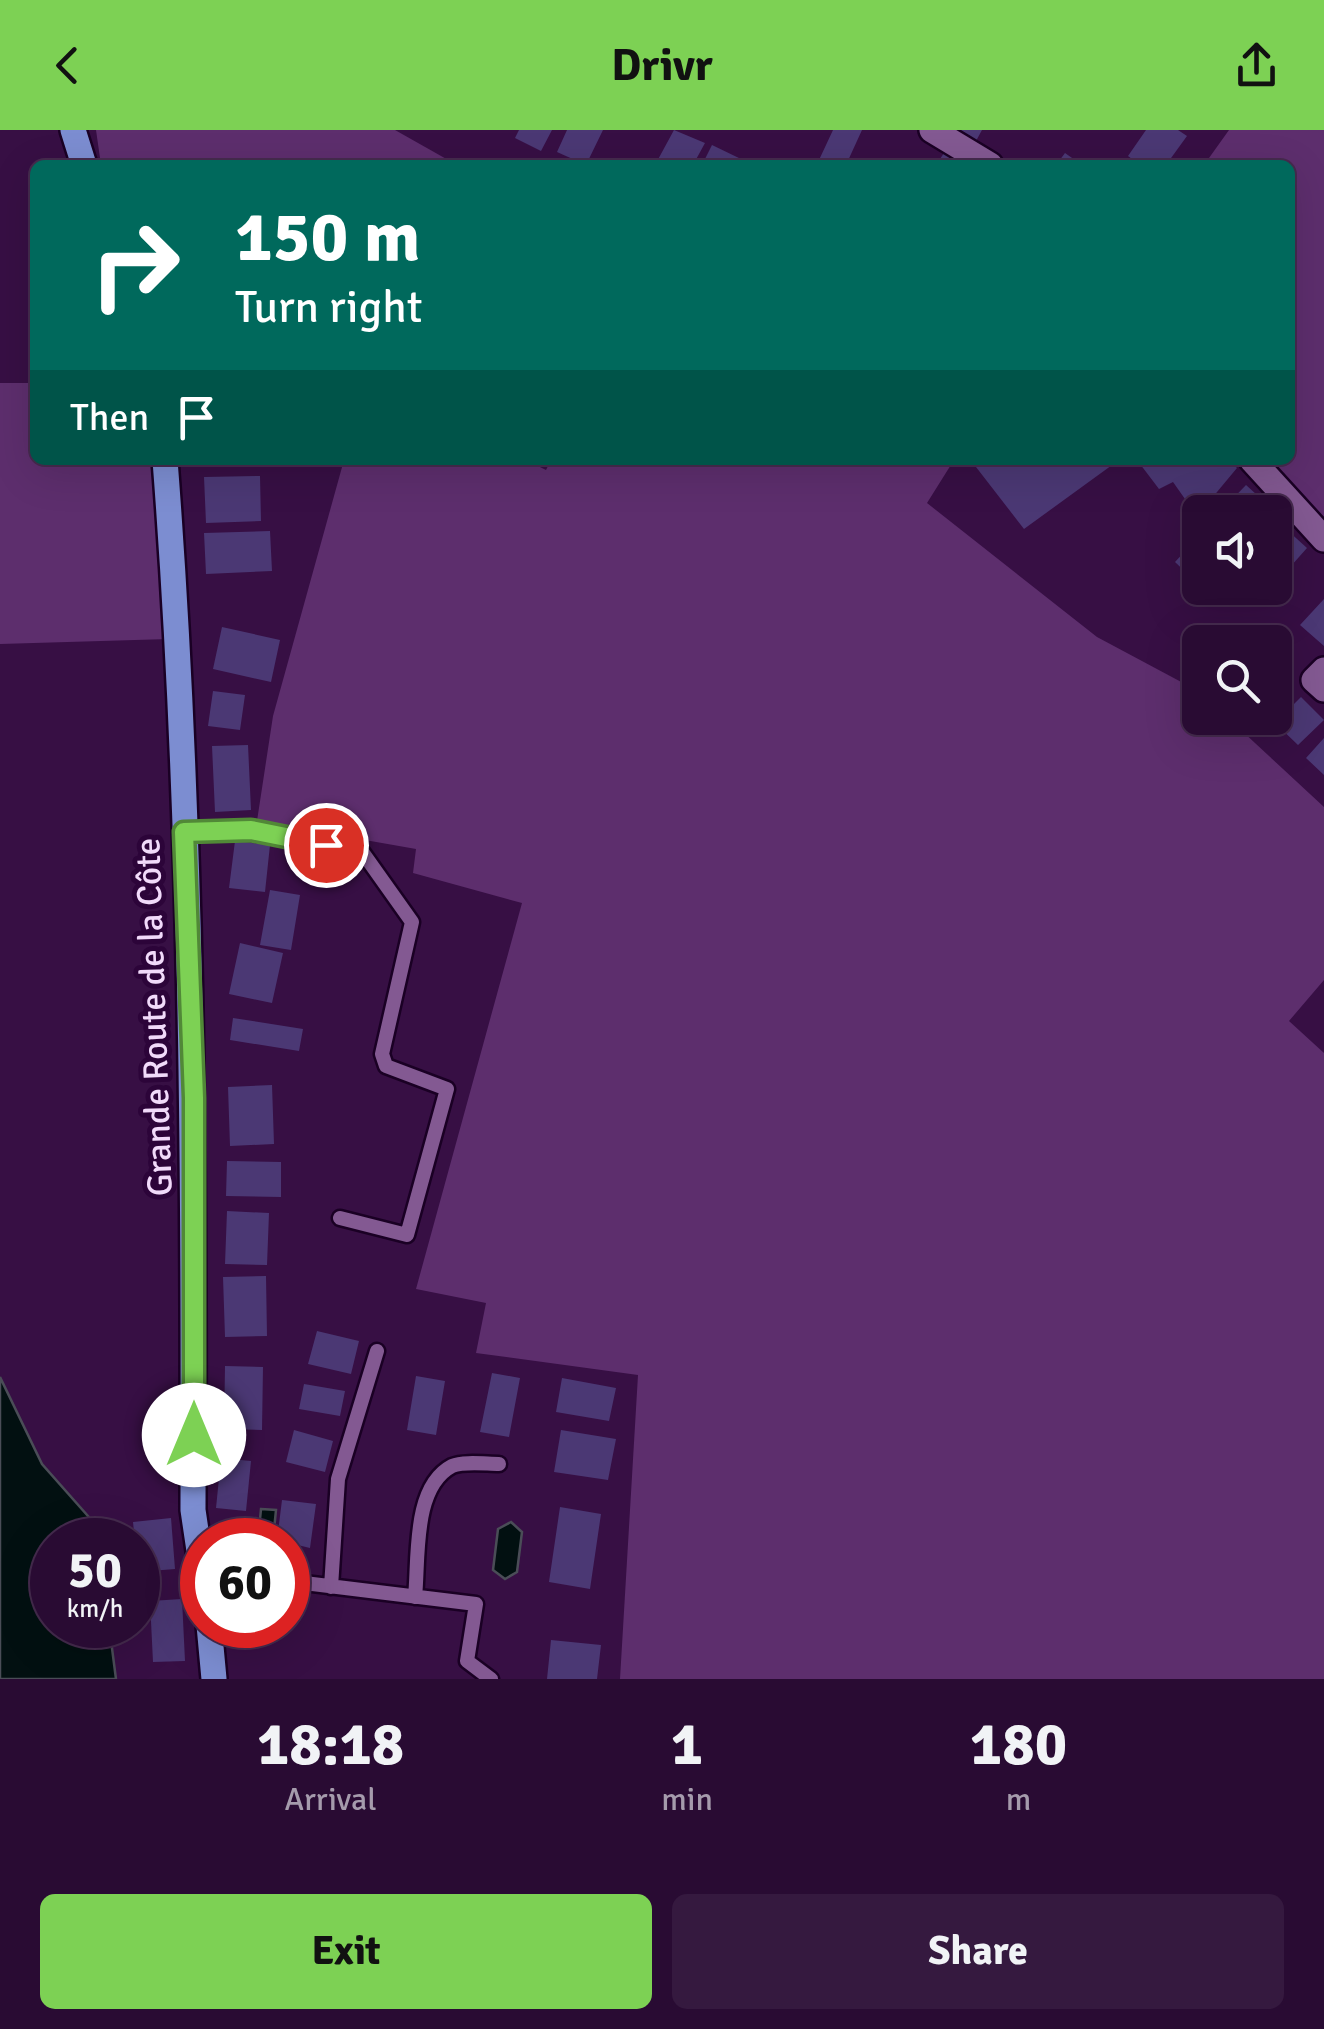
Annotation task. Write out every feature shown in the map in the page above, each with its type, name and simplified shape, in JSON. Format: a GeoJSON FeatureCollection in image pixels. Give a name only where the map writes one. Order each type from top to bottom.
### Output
{"type":"FeatureCollection","features":[{"type":"Feature","properties":{"kind":"main road"},"geometry":{"type":"LineString","coordinates":[[72,130],[82,160]]}},
{"type":"Feature","properties":{"kind":"main road","name":"Grande Route de la Côte"},"geometry":{"type":"LineString","coordinates":[[165,465],[177,618],[194,1098],[194,1518]]}},
{"type":"Feature","properties":{"kind":"main road"},"geometry":{"type":"LineString","coordinates":[[211,1648],[214,1679]]}},
{"type":"Feature","properties":{"kind":"street"},"geometry":{"type":"LineString","coordinates":[[932,130],[982,160]]}},
{"type":"Feature","properties":{"kind":"street"},"geometry":{"type":"LineString","coordinates":[[1257,465],[1324,538]]}},
{"type":"Feature","properties":{"kind":"street"},"geometry":{"type":"LineString","coordinates":[[1324,670],[1314,680],[1324,689]]}},
{"type":"Feature","properties":{"kind":"lane"},"geometry":{"type":"LineString","coordinates":[[184,832],[251,830],[363,853],[412,922],[382,1054],[386,1066],[446,1088],[407,1234],[340,1218]]}},
{"type":"Feature","properties":{"kind":"lane"},"geometry":{"type":"LineString","coordinates":[[331,1586],[338,1479],[377,1352]]}},
{"type":"Feature","properties":{"kind":"lane"},"geometry":{"type":"LineString","coordinates":[[415,1597],[423,1514],[434,1481],[455,1465],[499,1464]]}},
{"type":"Feature","properties":{"kind":"lane"},"geometry":{"type":"LineString","coordinates":[[310,1584],[476,1604],[467,1661],[490,1679]]}},
{"type":"Feature","properties":{"kind":"shaded area"},"geometry":{"type":"Polygon","coordinates":[[[96,130],[395,130],[448,160],[100,160],[96,130]]]}},
{"type":"Feature","properties":{"kind":"shaded area"},"geometry":{"type":"Polygon","coordinates":[[[1229,130],[1324,130],[1324,522],[1269,465],[1295,465],[1295,160],[1208,160],[1229,130]]]}},
{"type":"Feature","properties":{"kind":"shaded area"},"geometry":{"type":"Polygon","coordinates":[[[0,383],[30,383],[30,465],[152,465],[169,639],[0,644],[0,383]]]}},
{"type":"Feature","properties":{"kind":"shaded area"},"geometry":{"type":"Polygon","coordinates":[[[343,465],[536,465],[546,470],[548,465],[951,465],[927,503],[1097,637],[1182,682],[1182,735],[1246,735],[1324,807],[1324,980],[1289,1021],[1324,1053],[1324,1679],[620,1679],[638,1375],[476,1353],[486,1303],[416,1289],[522,903],[413,873],[416,849],[257,821],[273,716],[343,465]]]}},
{"type":"Feature","properties":{"kind":"shaded area"},"geometry":{"type":"Polygon","coordinates":[[[0,1377],[42,1464],[90,1518],[30,1518],[30,1648],[112,1648],[116,1679],[0,1679],[0,1377]]]}},
{"type":"Feature","properties":{"kind":"shaded area"},"geometry":{"type":"Polygon","coordinates":[[[261,1509],[276,1510],[275,1518],[260,1518],[261,1509]]]}},
{"type":"Feature","properties":{"kind":"shaded area"},"geometry":{"type":"Polygon","coordinates":[[[511,1522],[522,1532],[517,1572],[505,1579],[493,1570],[498,1529],[511,1522]]]}},
{"type":"Feature","properties":{"kind":"building"},"geometry":{"type":"Polygon","coordinates":[[[519,130],[552,130],[541,151],[515,138],[519,130]]]}},
{"type":"Feature","properties":{"kind":"building"},"geometry":{"type":"Polygon","coordinates":[[[567,130],[603,130],[588,160],[575,160],[557,152],[567,130]]]}},
{"type":"Feature","properties":{"kind":"building"},"geometry":{"type":"Polygon","coordinates":[[[674,130],[705,143],[696,160],[658,160],[674,130]]]}},
{"type":"Feature","properties":{"kind":"building"},"geometry":{"type":"Polygon","coordinates":[[[833,130],[862,130],[848,160],[819,160],[833,130]]]}},
{"type":"Feature","properties":{"kind":"building"},"geometry":{"type":"Polygon","coordinates":[[[956,130],[982,130],[976,141],[956,130]]]}},
{"type":"Feature","properties":{"kind":"building"},"geometry":{"type":"Polygon","coordinates":[[[1146,130],[1178,130],[1187,136],[1170,160],[1133,160],[1128,156],[1146,130]]]}},
{"type":"Feature","properties":{"kind":"building"},"geometry":{"type":"Polygon","coordinates":[[[712,145],[741,159],[740,160],[704,160],[712,145]]]}},
{"type":"Feature","properties":{"kind":"building"},"geometry":{"type":"Polygon","coordinates":[[[946,150],[960,160],[939,160],[946,150]]]}},
{"type":"Feature","properties":{"kind":"building"},"geometry":{"type":"Polygon","coordinates":[[[978,465],[1112,465],[1024,529],[978,465]]]}},
{"type":"Feature","properties":{"kind":"building"},"geometry":{"type":"Polygon","coordinates":[[[1141,465],[1237,468],[1214,495],[1182,495],[1173,482],[1159,489],[1141,465]]]}},
{"type":"Feature","properties":{"kind":"building"},"geometry":{"type":"Polygon","coordinates":[[[260,476],[261,521],[206,523],[204,477],[260,476]]]}},
{"type":"Feature","properties":{"kind":"building"},"geometry":{"type":"Polygon","coordinates":[[[1246,485],[1257,495],[1236,495],[1246,485]]]}},
{"type":"Feature","properties":{"kind":"building"},"geometry":{"type":"Polygon","coordinates":[[[270,531],[272,571],[206,574],[204,533],[270,531]]]}},
{"type":"Feature","properties":{"kind":"building"},"geometry":{"type":"Polygon","coordinates":[[[1292,534],[1307,548],[1292,565],[1292,534]]]}},
{"type":"Feature","properties":{"kind":"building"},"geometry":{"type":"Polygon","coordinates":[[[1324,599],[1324,646],[1300,625],[1324,599]]]}},
{"type":"Feature","properties":{"kind":"building"},"geometry":{"type":"Polygon","coordinates":[[[222,627],[280,640],[271,682],[213,669],[222,627]]]}},
{"type":"Feature","properties":{"kind":"building"},"geometry":{"type":"Polygon","coordinates":[[[213,691],[245,695],[240,730],[208,726],[213,691]]]}},
{"type":"Feature","properties":{"kind":"building"},"geometry":{"type":"Polygon","coordinates":[[[1301,697],[1324,720],[1298,745],[1288,735],[1292,735],[1292,706],[1301,697]]]}},
{"type":"Feature","properties":{"kind":"building"},"geometry":{"type":"Polygon","coordinates":[[[1324,738],[1324,775],[1306,758],[1324,738]]]}},
{"type":"Feature","properties":{"kind":"building"},"geometry":{"type":"Polygon","coordinates":[[[248,745],[251,810],[215,812],[212,746],[248,745]]]}},
{"type":"Feature","properties":{"kind":"building"},"geometry":{"type":"Polygon","coordinates":[[[235,841],[270,845],[265,892],[229,888],[235,841]]]}},
{"type":"Feature","properties":{"kind":"building"},"geometry":{"type":"Polygon","coordinates":[[[270,890],[300,895],[291,950],[260,945],[270,890]]]}},
{"type":"Feature","properties":{"kind":"building"},"geometry":{"type":"Polygon","coordinates":[[[240,943],[283,953],[272,1003],[229,994],[240,943]]]}},
{"type":"Feature","properties":{"kind":"building"},"geometry":{"type":"Polygon","coordinates":[[[233,1018],[303,1029],[299,1051],[230,1040],[233,1018]]]}},
{"type":"Feature","properties":{"kind":"building"},"geometry":{"type":"Polygon","coordinates":[[[272,1085],[274,1144],[230,1146],[228,1087],[272,1085]]]}},
{"type":"Feature","properties":{"kind":"building"},"geometry":{"type":"Polygon","coordinates":[[[227,1161],[281,1162],[281,1197],[226,1196],[227,1161]]]}},
{"type":"Feature","properties":{"kind":"building"},"geometry":{"type":"Polygon","coordinates":[[[227,1211],[269,1213],[267,1265],[225,1264],[227,1211]]]}},
{"type":"Feature","properties":{"kind":"building"},"geometry":{"type":"Polygon","coordinates":[[[266,1276],[267,1336],[225,1337],[223,1277],[266,1276]]]}},
{"type":"Feature","properties":{"kind":"building"},"geometry":{"type":"Polygon","coordinates":[[[317,1331],[359,1341],[351,1374],[308,1364],[317,1331]]]}},
{"type":"Feature","properties":{"kind":"building"},"geometry":{"type":"Polygon","coordinates":[[[225,1366],[263,1367],[262,1430],[224,1429],[225,1366]]]}},
{"type":"Feature","properties":{"kind":"building"},"geometry":{"type":"Polygon","coordinates":[[[492,1373],[520,1378],[509,1437],[480,1432],[492,1373]]]}},
{"type":"Feature","properties":{"kind":"building"},"geometry":{"type":"Polygon","coordinates":[[[416,1376],[445,1381],[436,1435],[407,1430],[416,1376]]]}},
{"type":"Feature","properties":{"kind":"building"},"geometry":{"type":"Polygon","coordinates":[[[562,1378],[616,1388],[609,1421],[556,1412],[562,1378]]]}},
{"type":"Feature","properties":{"kind":"building"},"geometry":{"type":"Polygon","coordinates":[[[304,1384],[345,1391],[340,1416],[299,1409],[304,1384]]]}},
{"type":"Feature","properties":{"kind":"building"},"geometry":{"type":"Polygon","coordinates":[[[294,1430],[333,1441],[325,1472],[286,1462],[294,1430]]]}},
{"type":"Feature","properties":{"kind":"building"},"geometry":{"type":"Polygon","coordinates":[[[561,1430],[616,1439],[608,1480],[554,1472],[561,1430]]]}},
{"type":"Feature","properties":{"kind":"building"},"geometry":{"type":"Polygon","coordinates":[[[221,1458],[251,1461],[246,1511],[216,1508],[221,1458]]]}},
{"type":"Feature","properties":{"kind":"building"},"geometry":{"type":"Polygon","coordinates":[[[282,1500],[316,1504],[310,1548],[310,1518],[280,1518],[282,1500]]]}},
{"type":"Feature","properties":{"kind":"building"},"geometry":{"type":"Polygon","coordinates":[[[560,1507],[601,1514],[590,1589],[549,1582],[560,1507]]]}},
{"type":"Feature","properties":{"kind":"building"},"geometry":{"type":"Polygon","coordinates":[[[171,1518],[175,1569],[160,1570],[160,1519],[171,1518]]]}},
{"type":"Feature","properties":{"kind":"building"},"geometry":{"type":"Polygon","coordinates":[[[180,1599],[180,1648],[184,1648],[185,1661],[153,1662],[152,1648],[160,1648],[160,1600],[180,1599]]]}},
{"type":"Feature","properties":{"kind":"building"},"geometry":{"type":"Polygon","coordinates":[[[551,1640],[601,1645],[597,1679],[547,1679],[551,1640]]]}},
{"type":"Feature","properties":{"kind":"route"},"geometry":{"type":"LineString","coordinates":[[194,1435],[194,1098],[184,832],[198,828],[251,830],[326,845]]}}]}
